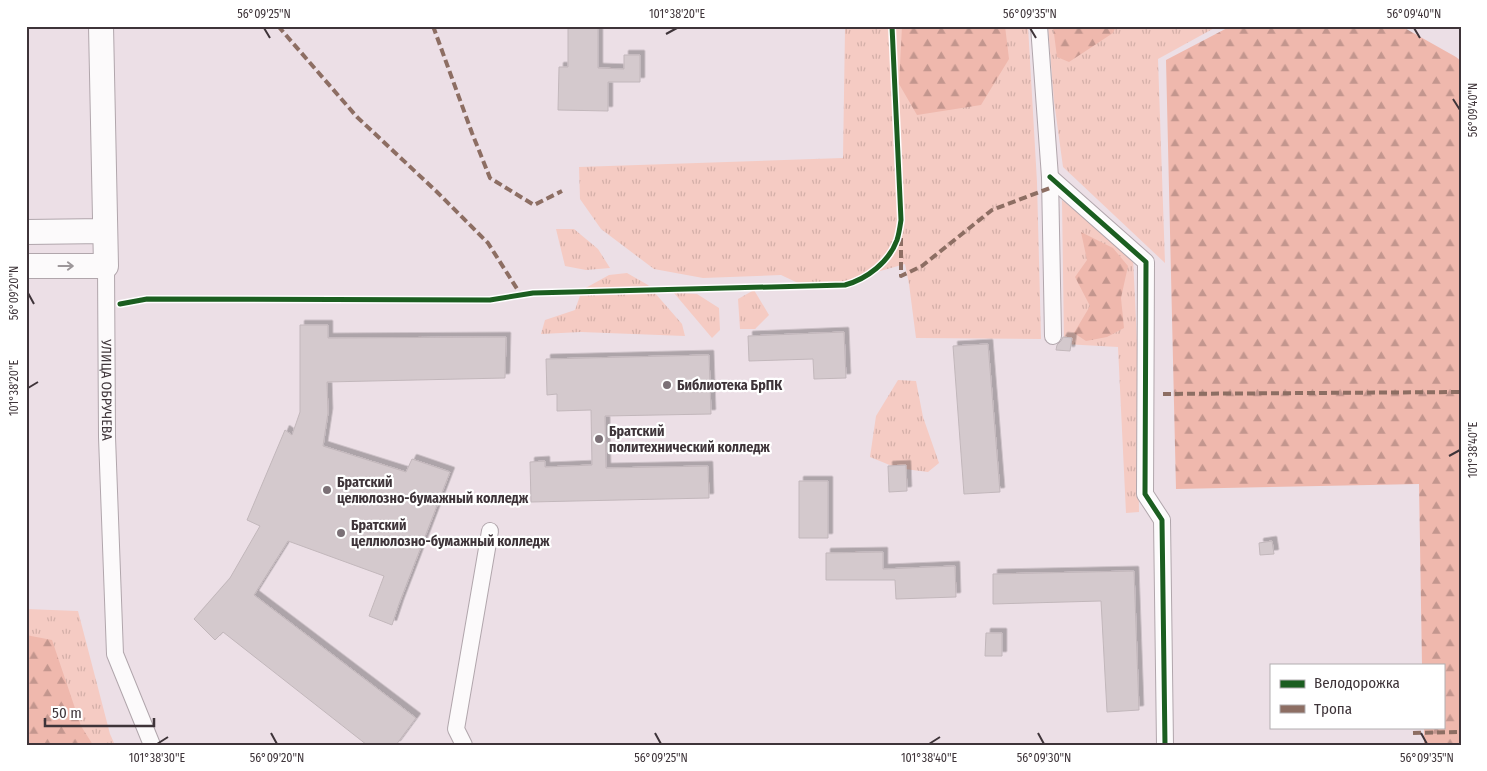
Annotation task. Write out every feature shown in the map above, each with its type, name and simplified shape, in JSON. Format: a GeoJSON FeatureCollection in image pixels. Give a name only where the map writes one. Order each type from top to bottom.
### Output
{"type":"FeatureCollection","features":[{"type":"Feature","properties":{"kind":"main road","name":"УЛИЦА ОБРУЧЕВА"},"geometry":{"type":"LineString","coordinates":[[101,26],[106,266]]}},
{"type":"Feature","properties":{"kind":"main road"},"geometry":{"type":"LineString","coordinates":[[26,232],[105,231]]}},
{"type":"Feature","properties":{"kind":"main road"},"geometry":{"type":"LineString","coordinates":[[26,266],[106,266]]}},
{"type":"Feature","properties":{"kind":"street"},"geometry":{"type":"LineString","coordinates":[[1039,26],[1050,177],[1053,336]]}},
{"type":"Feature","properties":{"kind":"street"},"geometry":{"type":"LineString","coordinates":[[1050,177],[1146,262],[1145,494],[1162,520],[1165,745]]}},
{"type":"Feature","properties":{"kind":"street","name":"УЛИЦА ОБРУЧЕВА"},"geometry":{"type":"LineString","coordinates":[[106,266],[107,437],[115,654],[152,745]]}},
{"type":"Feature","properties":{"kind":"street"},"geometry":{"type":"LineString","coordinates":[[464,745],[456,729],[490,531]]}},
{"type":"Feature","properties":{"kind":"green space"},"geometry":{"type":"Polygon","coordinates":[[[869,26],[1028,26],[1037,182],[1041,339],[916,338],[905,264],[813,290],[781,275],[703,278],[654,269],[601,229],[580,199],[579,167],[843,158],[845,29],[869,26]]]}},
{"type":"Feature","properties":{"kind":"green space"},"geometry":{"type":"Polygon","coordinates":[[[902,26],[1005,26],[1009,59],[981,105],[917,115],[899,84],[902,26]]]}},
{"type":"Feature","properties":{"kind":"green space"},"geometry":{"type":"Polygon","coordinates":[[[1048,26],[1218,26],[1158,59],[1165,263],[1063,167],[1054,101],[1048,26]]]}},
{"type":"Feature","properties":{"kind":"green space"},"geometry":{"type":"Polygon","coordinates":[[[1053,26],[1116,26],[1113,33],[1069,62],[1057,57],[1053,26]]]}},
{"type":"Feature","properties":{"kind":"green space"},"geometry":{"type":"Polygon","coordinates":[[[1231,26],[1401,26],[1461,61],[1461,745],[1424,745],[1424,728],[1444,728],[1444,664],[1422,664],[1419,484],[1176,489],[1166,60],[1231,26]]]}},
{"type":"Feature","properties":{"kind":"green space"},"geometry":{"type":"Polygon","coordinates":[[[1062,200],[1133,257],[1137,342],[1139,512],[1126,513],[1118,347],[1064,344],[1062,200]]]}},
{"type":"Feature","properties":{"kind":"green space"},"geometry":{"type":"Polygon","coordinates":[[[556,229],[574,229],[598,249],[610,268],[586,270],[565,266],[556,229]]]}},
{"type":"Feature","properties":{"kind":"green space"},"geometry":{"type":"Polygon","coordinates":[[[1081,232],[1113,248],[1128,266],[1121,298],[1124,328],[1107,337],[1086,341],[1074,333],[1090,306],[1075,277],[1087,260],[1081,232]]]}},
{"type":"Feature","properties":{"kind":"green space"},"geometry":{"type":"Polygon","coordinates":[[[627,273],[648,285],[682,324],[685,336],[581,332],[541,334],[545,320],[575,310],[582,290],[609,275],[627,273]]]}},
{"type":"Feature","properties":{"kind":"green space"},"geometry":{"type":"Polygon","coordinates":[[[754,290],[769,315],[755,329],[740,329],[738,299],[754,290]]]}},
{"type":"Feature","properties":{"kind":"green space"},"geometry":{"type":"Polygon","coordinates":[[[674,293],[697,294],[719,308],[720,330],[712,338],[674,293]]]}},
{"type":"Feature","properties":{"kind":"green space"},"geometry":{"type":"Polygon","coordinates":[[[898,380],[916,381],[923,417],[939,463],[928,472],[897,468],[870,457],[876,416],[898,380]]]}},
{"type":"Feature","properties":{"kind":"green space"},"geometry":{"type":"Polygon","coordinates":[[[26,609],[78,611],[110,734],[115,745],[26,745],[26,609]]]}},
{"type":"Feature","properties":{"kind":"green space"},"geometry":{"type":"Polygon","coordinates":[[[26,635],[52,640],[81,726],[93,745],[26,745],[26,635]]]}},
{"type":"Feature","properties":{"kind":"building"},"geometry":{"type":"Polygon","coordinates":[[[568,26],[598,26],[598,68],[624,69],[624,55],[640,55],[640,82],[608,82],[608,111],[558,110],[559,67],[568,67],[568,26]]]}},
{"type":"Feature","properties":{"kind":"building","name":"Братский целлюлозно-бумажный колледж"},"geometry":{"type":"Polygon","coordinates":[[[300,325],[328,325],[328,338],[506,337],[505,378],[327,382],[328,413],[323,446],[406,472],[412,459],[450,472],[392,625],[369,616],[384,576],[288,541],[254,595],[416,718],[396,745],[367,745],[223,632],[215,640],[194,619],[230,578],[260,526],[247,520],[285,430],[292,435],[300,412],[300,325]]]}},
{"type":"Feature","properties":{"kind":"building"},"geometry":{"type":"Polygon","coordinates":[[[844,332],[846,378],[814,379],[813,359],[749,361],[748,336],[844,332]]]}},
{"type":"Feature","properties":{"kind":"building"},"geometry":{"type":"Polygon","coordinates":[[[1063,337],[1072,338],[1070,351],[1056,350],[1063,337]]]}},
{"type":"Feature","properties":{"kind":"building"},"geometry":{"type":"Polygon","coordinates":[[[988,344],[1000,492],[964,494],[953,346],[988,344]]]}},
{"type":"Feature","properties":{"kind":"building","name":"Братский политехнический колледж"},"geometry":{"type":"Polygon","coordinates":[[[709,355],[711,414],[605,416],[606,468],[708,466],[709,498],[531,502],[530,462],[545,461],[545,467],[592,465],[591,410],[557,411],[557,394],[547,395],[546,359],[709,355]]]}},
{"type":"Feature","properties":{"kind":"building"},"geometry":{"type":"Polygon","coordinates":[[[906,465],[907,491],[889,492],[888,466],[906,465]]]}},
{"type":"Feature","properties":{"kind":"building"},"geometry":{"type":"Polygon","coordinates":[[[799,481],[828,481],[828,538],[799,538],[799,481]]]}},
{"type":"Feature","properties":{"kind":"building"},"geometry":{"type":"Polygon","coordinates":[[[1272,541],[1274,554],[1260,555],[1259,543],[1272,541]]]}},
{"type":"Feature","properties":{"kind":"building"},"geometry":{"type":"Polygon","coordinates":[[[883,552],[883,569],[955,566],[956,597],[896,599],[895,580],[826,580],[826,553],[883,552]]]}},
{"type":"Feature","properties":{"kind":"building"},"geometry":{"type":"Polygon","coordinates":[[[1134,571],[1139,710],[1107,712],[1101,601],[993,604],[993,574],[1134,571]]]}},
{"type":"Feature","properties":{"kind":"building"},"geometry":{"type":"Polygon","coordinates":[[[986,633],[1002,633],[1002,656],[985,656],[986,633]]]}},
{"type":"Feature","properties":{"kind":"marked path"},"geometry":{"type":"LineString","coordinates":[[278,26],[357,117],[488,243],[521,295]]}},
{"type":"Feature","properties":{"kind":"marked path"},"geometry":{"type":"LineString","coordinates":[[433,26],[490,178],[534,205],[562,191]]}},
{"type":"Feature","properties":{"kind":"marked path"},"geometry":{"type":"LineString","coordinates":[[901,238],[901,276],[922,266],[992,210],[1050,188]]}},
{"type":"Feature","properties":{"kind":"marked path"},"geometry":{"type":"LineString","coordinates":[[1163,394],[1461,392]]}},
{"type":"Feature","properties":{"kind":"marked path"},"geometry":{"type":"LineString","coordinates":[[1413,733],[1461,732]]}},
{"type":"Feature","properties":{"kind":"cycle path"},"geometry":{"type":"LineString","coordinates":[[120,304],[147,299],[490,300],[533,293],[845,285],[861,279],[883,262],[897,240],[901,220],[892,26]]}},
{"type":"Feature","properties":{"kind":"cycle path"},"geometry":{"type":"LineString","coordinates":[[1050,177],[1146,262],[1145,494],[1162,520],[1165,745]]}},
{"type":"Feature","properties":{"kind":"place","name":"Библиотека БрПК"},"geometry":{"type":"Point","coordinates":[667,385]}},
{"type":"Feature","properties":{"kind":"place","name":"Братский политехнический колледж"},"geometry":{"type":"Point","coordinates":[599,439]}},
{"type":"Feature","properties":{"kind":"place","name":"Братский целюлозно-бумажный колледж"},"geometry":{"type":"Point","coordinates":[327,490]}},
{"type":"Feature","properties":{"kind":"place","name":"Братский целлюлозно-бумажный колледж"},"geometry":{"type":"Point","coordinates":[341,533]}}]}
